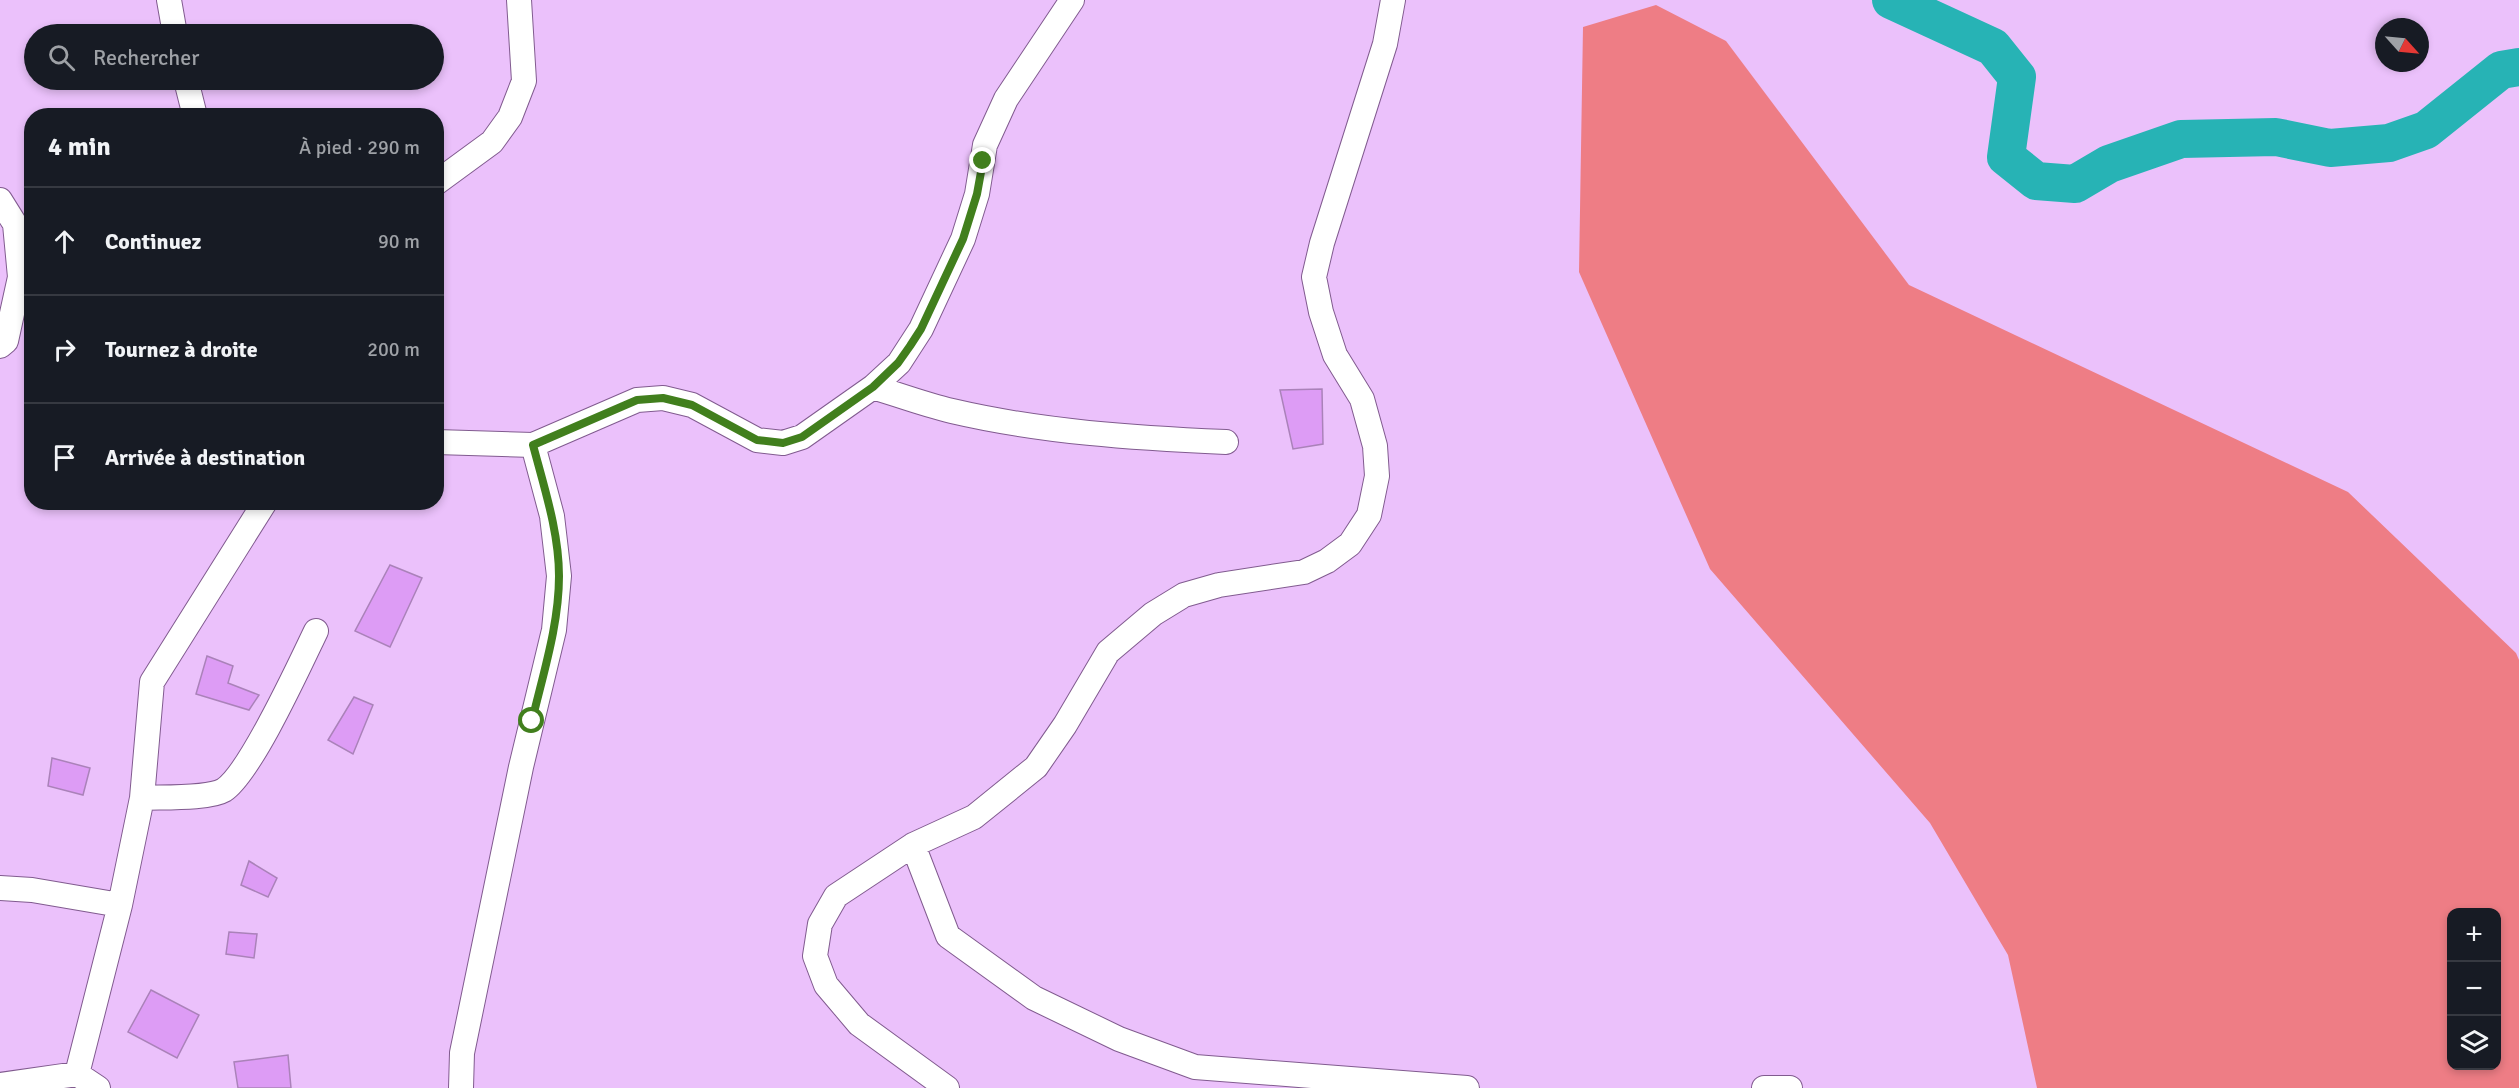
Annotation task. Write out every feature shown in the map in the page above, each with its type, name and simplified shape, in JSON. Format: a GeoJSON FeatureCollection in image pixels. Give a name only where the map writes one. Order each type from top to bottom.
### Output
{"type":"FeatureCollection","features":[{"type":"Feature","properties":{"kind":"street"},"geometry":{"type":"LineString","coordinates":[[169,0],[173,24]]}},
{"type":"Feature","properties":{"kind":"street"},"geometry":{"type":"LineString","coordinates":[[444,177],[492,142],[510,117],[524,81],[519,0]]}},
{"type":"Feature","properties":{"kind":"street"},"geometry":{"type":"LineString","coordinates":[[444,442],[533,445],[637,400],[663,398],[692,405],[757,440],[783,443],[802,437],[873,387],[898,363],[921,329],[963,239],[977,194],[985,145],[1006,99],[1072,0]]}},
{"type":"Feature","properties":{"kind":"street"},"geometry":{"type":"LineString","coordinates":[[947,1088],[859,1024],[826,986],[814,956],[820,924],[836,896],[913,844],[974,817],[1036,767],[1065,725],[1108,652],[1153,614],[1184,595],[1218,585],[1304,572],[1327,561],[1350,544],[1369,515],[1377,476],[1375,446],[1362,399],[1335,355],[1321,312],[1314,277],[1322,243],[1385,44],[1393,0]]}},
{"type":"Feature","properties":{"kind":"street"},"geometry":{"type":"LineString","coordinates":[[188,90],[193,108]]}},
{"type":"Feature","properties":{"kind":"street"},"geometry":{"type":"LineString","coordinates":[[0,201],[15,224],[24,269]]}},
{"type":"Feature","properties":{"kind":"street"},"geometry":{"type":"LineString","coordinates":[[0,346],[6,341],[24,285]]}},
{"type":"Feature","properties":{"kind":"street"},"geometry":{"type":"LineString","coordinates":[[873,387],[951,411],[1016,423],[1120,437],[1226,442]]}},
{"type":"Feature","properties":{"kind":"street"},"geometry":{"type":"LineString","coordinates":[[461,1088],[462,1053],[521,766],[554,630],[559,576],[552,516],[533,445]]}},
{"type":"Feature","properties":{"kind":"street"},"geometry":{"type":"LineString","coordinates":[[77,1074],[120,905],[142,798],[152,682],[260,510]]}},
{"type":"Feature","properties":{"kind":"street"},"geometry":{"type":"LineString","coordinates":[[142,798],[196,796],[224,790],[243,770],[285,694],[316,631]]}},
{"type":"Feature","properties":{"kind":"street"},"geometry":{"type":"LineString","coordinates":[[913,844],[948,936],[1034,998],[1119,1040],[1195,1067],[1467,1088]]}},
{"type":"Feature","properties":{"kind":"street"},"geometry":{"type":"LineString","coordinates":[[0,888],[32,890],[120,905]]}},
{"type":"Feature","properties":{"kind":"street"},"geometry":{"type":"LineString","coordinates":[[0,1085],[77,1074],[98,1088]]}},
{"type":"Feature","properties":{"kind":"street"},"geometry":{"type":"LineString","coordinates":[[1764,1088],[1790,1088]]}},
{"type":"Feature","properties":{"kind":"shaded area"},"geometry":{"type":"Polygon","coordinates":[[[1656,5],[1726,41],[1909,285],[2348,492],[2516,653],[2519,660],[2519,1088],[2037,1088],[2008,955],[1930,823],[1710,569],[1579,272],[1583,27],[1656,5]]]}},
{"type":"Feature","properties":{"kind":"building"},"geometry":{"type":"Polygon","coordinates":[[[1322,389],[1323,444],[1293,449],[1280,390],[1322,389]]]}},
{"type":"Feature","properties":{"kind":"building"},"geometry":{"type":"Polygon","coordinates":[[[390,565],[422,578],[390,647],[355,631],[390,565]]]}},
{"type":"Feature","properties":{"kind":"building"},"geometry":{"type":"Polygon","coordinates":[[[207,656],[233,666],[228,683],[259,695],[249,710],[196,694],[207,656]]]}},
{"type":"Feature","properties":{"kind":"building"},"geometry":{"type":"Polygon","coordinates":[[[354,697],[373,705],[353,754],[328,740],[354,697]]]}},
{"type":"Feature","properties":{"kind":"building"},"geometry":{"type":"Polygon","coordinates":[[[52,758],[90,768],[83,795],[48,786],[52,758]]]}},
{"type":"Feature","properties":{"kind":"building"},"geometry":{"type":"Polygon","coordinates":[[[249,861],[277,878],[268,897],[241,885],[249,861]]]}},
{"type":"Feature","properties":{"kind":"building"},"geometry":{"type":"Polygon","coordinates":[[[229,932],[257,934],[254,958],[226,954],[229,932]]]}},
{"type":"Feature","properties":{"kind":"building"},"geometry":{"type":"Polygon","coordinates":[[[151,990],[199,1015],[177,1058],[128,1032],[151,990]]]}},
{"type":"Feature","properties":{"kind":"building"},"geometry":{"type":"Polygon","coordinates":[[[288,1055],[291,1088],[238,1088],[234,1062],[288,1055]]]}},
{"type":"Feature","properties":{"kind":"waterway"},"geometry":{"type":"LineString","coordinates":[[1891,0],[1993,47],[2017,77],[2006,157],[2036,181],[2075,184],[2109,164],[2181,139],[2276,137],[2330,148],[2389,143],[2426,130],[2501,70],[2519,67]]}},
{"type":"Feature","properties":{"kind":"route"},"geometry":{"type":"LineString","coordinates":[[532,721],[554,630],[559,576],[552,516],[533,445],[637,400],[663,398],[692,405],[757,440],[783,443],[802,437],[873,387],[898,363],[910,346],[921,329],[963,239],[977,194],[983,161]]}}]}
